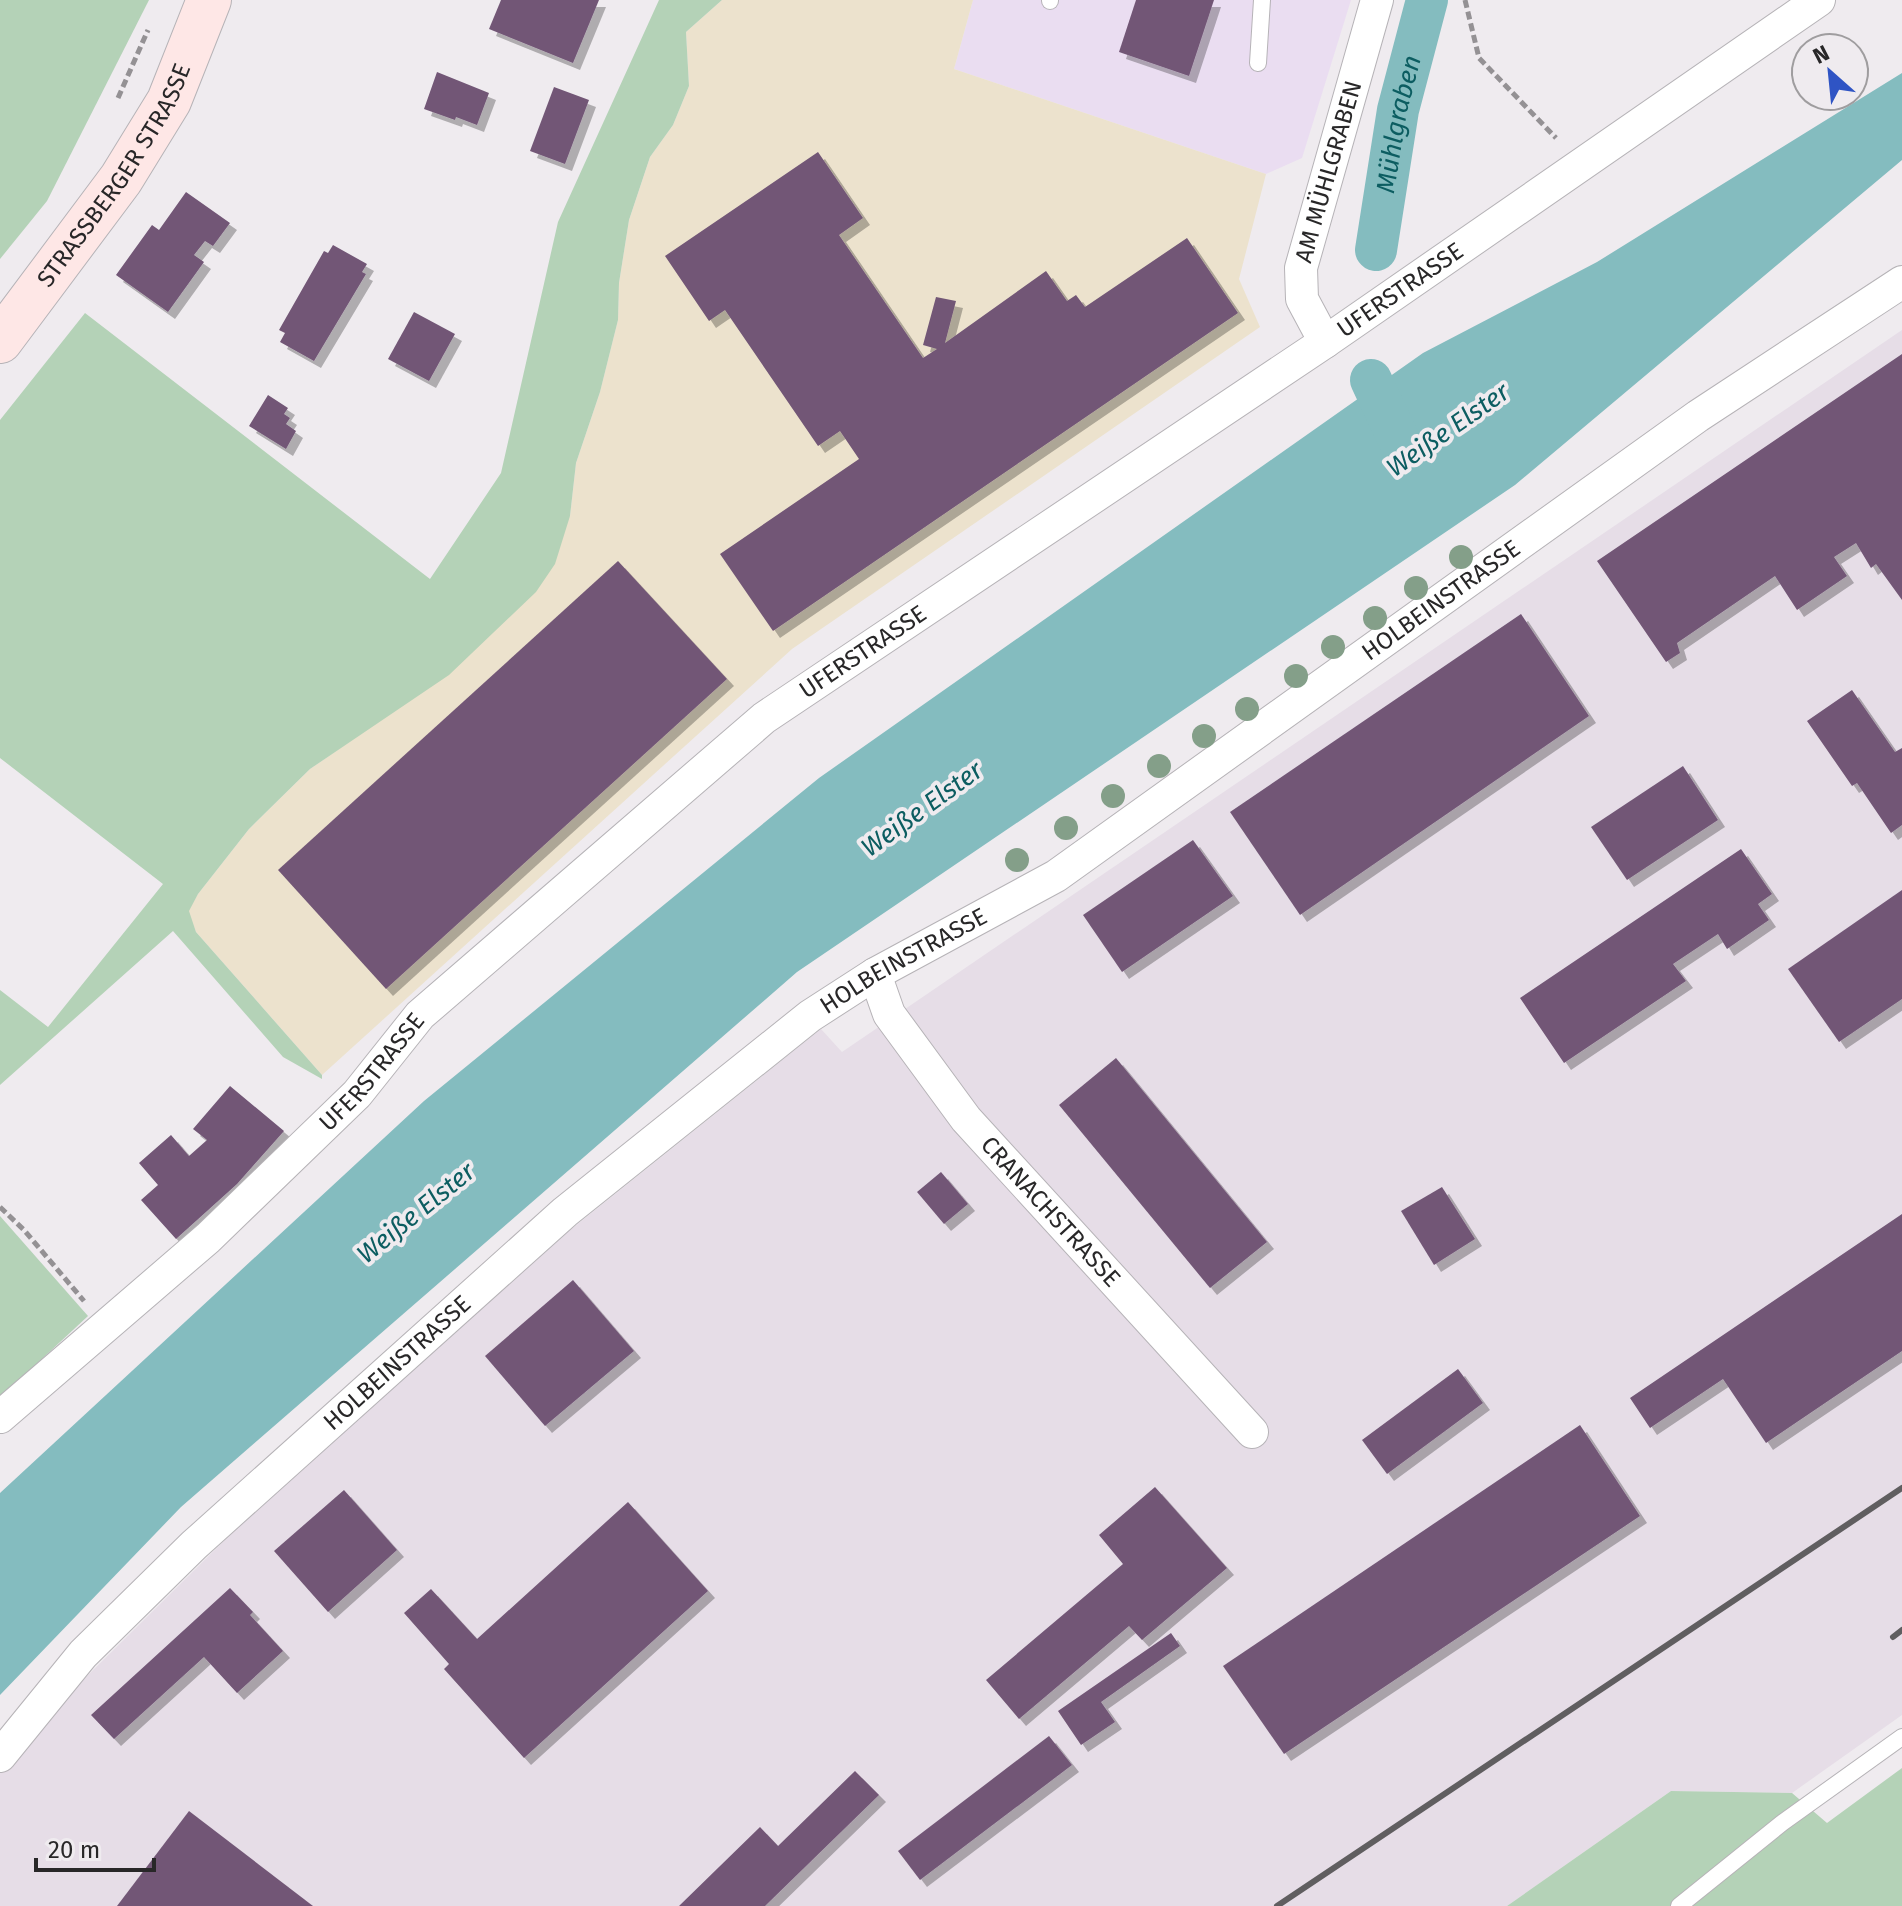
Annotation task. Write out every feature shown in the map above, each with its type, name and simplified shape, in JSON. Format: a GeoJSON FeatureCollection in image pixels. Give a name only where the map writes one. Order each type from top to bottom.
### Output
{"type":"FeatureCollection","features":[{"type":"Feature","properties":{"kind":"main road","name":"STRASSBERGER STRASSE"},"geometry":{"type":"LineString","coordinates":[[0,341],[129,166],[169,101],[209,0]]}},
{"type":"Feature","properties":{"kind":"street","name":"AM MÜHLGRABEN"},"geometry":{"type":"LineString","coordinates":[[1325,342],[1302,299],[1301,268],[1377,0]]}},
{"type":"Feature","properties":{"kind":"street","name":"UFERSTRASSE"},"geometry":{"type":"LineString","coordinates":[[0,1417],[208,1238],[357,1094],[420,1015],[764,718],[1325,342],[1819,0]]}},
{"type":"Feature","properties":{"kind":"street","name":"HOLBEINSTRASSE"},"geometry":{"type":"LineString","coordinates":[[0,1756],[83,1654],[194,1545],[565,1212],[810,1016],[875,974],[1056,876],[1698,416],[1902,282]]}},
{"type":"Feature","properties":{"kind":"street","name":"CRANACHSTRASSE"},"geometry":{"type":"LineString","coordinates":[[875,974],[889,1014],[966,1119],[1252,1432]]}},
{"type":"Feature","properties":{"kind":"lane"},"geometry":{"type":"LineString","coordinates":[[1258,63],[1262,0]]}},
{"type":"Feature","properties":{"kind":"lane"},"geometry":{"type":"LineString","coordinates":[[1679,1906],[1782,1823],[1902,1737]]}},
{"type":"Feature","properties":{"kind":"path"},"geometry":{"type":"LineString","coordinates":[[1465,0],[1479,58],[1558,140]]}},
{"type":"Feature","properties":{"kind":"path"},"geometry":{"type":"LineString","coordinates":[[113,110],[151,24]]}},
{"type":"Feature","properties":{"kind":"path"},"geometry":{"type":"LineString","coordinates":[[0,1207],[24,1230],[106,1328]]}},
{"type":"Feature","properties":{"kind":"shaded area"},"geometry":{"type":"Polygon","coordinates":[[[722,0],[973,0],[954,69],[1266,174],[1239,279],[1260,327],[792,649],[322,1075],[196,932],[188,911],[249,829],[310,769],[346,744],[570,516],[576,463],[600,392],[618,320],[619,283],[629,220],[650,157],[673,125],[689,86],[686,32],[722,0]]]}},
{"type":"Feature","properties":{"kind":"shaded area"},"geometry":{"type":"Polygon","coordinates":[[[973,0],[1351,0],[1302,158],[1266,174],[954,69],[973,0]]]}},
{"type":"Feature","properties":{"kind":"shaded area"},"geometry":{"type":"Polygon","coordinates":[[[1902,330],[1902,1715],[1792,1793],[1671,1791],[1507,1906],[0,1906],[0,1770],[76,1687],[312,1454],[564,1235],[821,1029],[842,1052],[1902,330]]]}},
{"type":"Feature","properties":{"kind":"green space"},"geometry":{"type":"Polygon","coordinates":[[[0,0],[149,0],[47,201],[0,259],[0,0]]]}},
{"type":"Feature","properties":{"kind":"green space"},"geometry":{"type":"Polygon","coordinates":[[[659,0],[722,0],[686,32],[689,86],[673,125],[650,157],[629,220],[619,283],[618,320],[600,392],[576,463],[570,516],[555,564],[536,592],[449,675],[310,769],[249,829],[198,894],[189,911],[196,932],[322,1075],[322,1079],[283,1057],[173,931],[0,1085],[0,990],[48,1027],[163,884],[0,758],[0,420],[85,313],[430,579],[501,473],[558,222],[659,0]]]}},
{"type":"Feature","properties":{"kind":"green space"},"geometry":{"type":"Polygon","coordinates":[[[0,1216],[88,1316],[0,1398],[0,1216]]]}},
{"type":"Feature","properties":{"kind":"green space"},"geometry":{"type":"Polygon","coordinates":[[[1902,1768],[1902,1906],[1507,1906],[1671,1791],[1792,1793],[1827,1823],[1902,1768]]]}},
{"type":"Feature","properties":{"kind":"water","name":"Weiße Elster"},"geometry":{"type":"Polygon","coordinates":[[[1902,73],[1902,160],[1515,485],[797,972],[181,1507],[0,1695],[0,1493],[424,1101],[819,778],[1423,353],[1597,262],[1839,112],[1870,112],[1870,93],[1902,73]]]}},
{"type":"Feature","properties":{"kind":"building"},"geometry":{"type":"Polygon","coordinates":[[[501,0],[599,0],[573,63],[489,29],[501,0]]]}},
{"type":"Feature","properties":{"kind":"building"},"geometry":{"type":"Polygon","coordinates":[[[1136,0],[1214,0],[1189,76],[1119,52],[1136,0]]]}},
{"type":"Feature","properties":{"kind":"building"},"geometry":{"type":"Polygon","coordinates":[[[437,72],[489,93],[477,125],[424,109],[437,72]]]}},
{"type":"Feature","properties":{"kind":"building"},"geometry":{"type":"Polygon","coordinates":[[[554,87],[589,100],[565,164],[530,151],[554,87]]]}},
{"type":"Feature","properties":{"kind":"building"},"geometry":{"type":"Polygon","coordinates":[[[818,152],[863,218],[839,235],[923,358],[937,349],[923,345],[936,297],[956,301],[945,343],[1046,271],[1067,301],[1076,295],[1085,307],[1187,238],[1238,313],[773,631],[720,554],[859,459],[840,431],[818,446],[725,310],[709,321],[665,256],[818,152]]]}},
{"type":"Feature","properties":{"kind":"building"},"geometry":{"type":"Polygon","coordinates":[[[186,192],[230,223],[213,246],[205,241],[194,255],[204,262],[168,312],[116,275],[152,225],[159,230],[186,192]]]}},
{"type":"Feature","properties":{"kind":"building"},"geometry":{"type":"Polygon","coordinates":[[[333,245],[367,264],[362,272],[366,274],[314,361],[280,342],[285,333],[279,330],[324,251],[328,253],[333,245]]]}},
{"type":"Feature","properties":{"kind":"building"},"geometry":{"type":"Polygon","coordinates":[[[414,312],[455,334],[429,381],[388,359],[414,312]]]}},
{"type":"Feature","properties":{"kind":"building"},"geometry":{"type":"Polygon","coordinates":[[[1902,354],[1902,600],[1876,564],[1871,568],[1856,543],[1834,557],[1847,576],[1797,610],[1775,576],[1677,643],[1680,653],[1666,662],[1597,561],[1902,354]]]}},
{"type":"Feature","properties":{"kind":"building"},"geometry":{"type":"Polygon","coordinates":[[[268,395],[288,408],[284,414],[290,418],[286,424],[296,431],[286,449],[249,426],[268,395]]]}},
{"type":"Feature","properties":{"kind":"building"},"geometry":{"type":"Polygon","coordinates":[[[618,561],[727,679],[386,989],[278,870],[618,561]]]}},
{"type":"Feature","properties":{"kind":"building"},"geometry":{"type":"Polygon","coordinates":[[[1521,614],[1589,716],[1300,915],[1230,812],[1521,614]]]}},
{"type":"Feature","properties":{"kind":"building"},"geometry":{"type":"Polygon","coordinates":[[[1852,690],[1895,752],[1902,748],[1902,825],[1891,833],[1857,783],[1852,786],[1807,721],[1852,690]]]}},
{"type":"Feature","properties":{"kind":"building"},"geometry":{"type":"Polygon","coordinates":[[[1683,766],[1718,820],[1627,880],[1591,827],[1683,766]]]}},
{"type":"Feature","properties":{"kind":"building"},"geometry":{"type":"Polygon","coordinates":[[[1193,840],[1233,896],[1122,972],[1083,915],[1193,840]]]}},
{"type":"Feature","properties":{"kind":"building"},"geometry":{"type":"Polygon","coordinates":[[[1741,849],[1772,894],[1758,904],[1769,920],[1727,949],[1718,934],[1673,964],[1686,981],[1564,1063],[1520,998],[1741,849]]]}},
{"type":"Feature","properties":{"kind":"building"},"geometry":{"type":"Polygon","coordinates":[[[1902,890],[1902,999],[1839,1042],[1788,969],[1902,890]]]}},
{"type":"Feature","properties":{"kind":"building"},"geometry":{"type":"Polygon","coordinates":[[[1116,1058],[1267,1242],[1210,1288],[1059,1105],[1116,1058]]]}},
{"type":"Feature","properties":{"kind":"building"},"geometry":{"type":"Polygon","coordinates":[[[230,1086],[284,1131],[237,1184],[176,1239],[141,1200],[158,1185],[139,1163],[171,1135],[189,1156],[207,1140],[193,1129],[230,1086]]]}},
{"type":"Feature","properties":{"kind":"building"},"geometry":{"type":"Polygon","coordinates":[[[941,1172],[968,1204],[944,1224],[917,1192],[941,1172]]]}},
{"type":"Feature","properties":{"kind":"building"},"geometry":{"type":"Polygon","coordinates":[[[1442,1187],[1475,1239],[1434,1265],[1401,1211],[1442,1187]]]}},
{"type":"Feature","properties":{"kind":"building"},"geometry":{"type":"Polygon","coordinates":[[[1902,1214],[1902,1351],[1766,1443],[1723,1379],[1650,1428],[1630,1398],[1902,1214]]]}},
{"type":"Feature","properties":{"kind":"building"},"geometry":{"type":"Polygon","coordinates":[[[573,1280],[634,1351],[545,1426],[485,1356],[573,1280]]]}},
{"type":"Feature","properties":{"kind":"building"},"geometry":{"type":"Polygon","coordinates":[[[1458,1369],[1483,1403],[1387,1474],[1362,1440],[1458,1369]]]}},
{"type":"Feature","properties":{"kind":"building"},"geometry":{"type":"Polygon","coordinates":[[[1580,1425],[1640,1516],[1284,1754],[1223,1666],[1580,1425]]]}},
{"type":"Feature","properties":{"kind":"building"},"geometry":{"type":"Polygon","coordinates":[[[1155,1487],[1227,1568],[1142,1640],[1129,1626],[1019,1719],[986,1680],[1123,1564],[1099,1535],[1155,1487]]]}},
{"type":"Feature","properties":{"kind":"building"},"geometry":{"type":"Polygon","coordinates":[[[344,1490],[397,1550],[328,1612],[274,1551],[344,1490]]]}},
{"type":"Feature","properties":{"kind":"building"},"geometry":{"type":"Polygon","coordinates":[[[628,1502],[708,1591],[524,1758],[444,1669],[449,1664],[404,1613],[431,1589],[477,1639],[628,1502]]]}},
{"type":"Feature","properties":{"kind":"building"},"geometry":{"type":"Polygon","coordinates":[[[230,1588],[283,1651],[237,1693],[204,1657],[114,1739],[91,1715],[230,1588]]]}},
{"type":"Feature","properties":{"kind":"building"},"geometry":{"type":"Polygon","coordinates":[[[1171,1633],[1180,1646],[1101,1702],[1115,1722],[1081,1745],[1058,1711],[1171,1633]]]}},
{"type":"Feature","properties":{"kind":"building"},"geometry":{"type":"Polygon","coordinates":[[[1049,1736],[1072,1765],[920,1880],[898,1851],[1049,1736]]]}},
{"type":"Feature","properties":{"kind":"building"},"geometry":{"type":"Polygon","coordinates":[[[855,1771],[879,1795],[765,1906],[679,1906],[760,1827],[778,1846],[855,1771]]]}},
{"type":"Feature","properties":{"kind":"building"},"geometry":{"type":"Polygon","coordinates":[[[189,1811],[313,1906],[117,1906],[189,1811]]]}},
{"type":"Feature","properties":{"kind":"waterway","name":"Mühlgraben"},"geometry":{"type":"LineString","coordinates":[[1376,250],[1398,110],[1427,0]]}},
{"type":"Feature","properties":{"kind":"waterway","name":"Mühlgraben"},"geometry":{"type":"LineString","coordinates":[[1371,380],[1398,438]]}},
{"type":"Feature","properties":{"kind":"railway"},"geometry":{"type":"LineString","coordinates":[[1277,1906],[1902,1488]]}},
{"type":"Feature","properties":{"kind":"railway"},"geometry":{"type":"LineString","coordinates":[[1893,1637],[1902,1630]]}}]}
